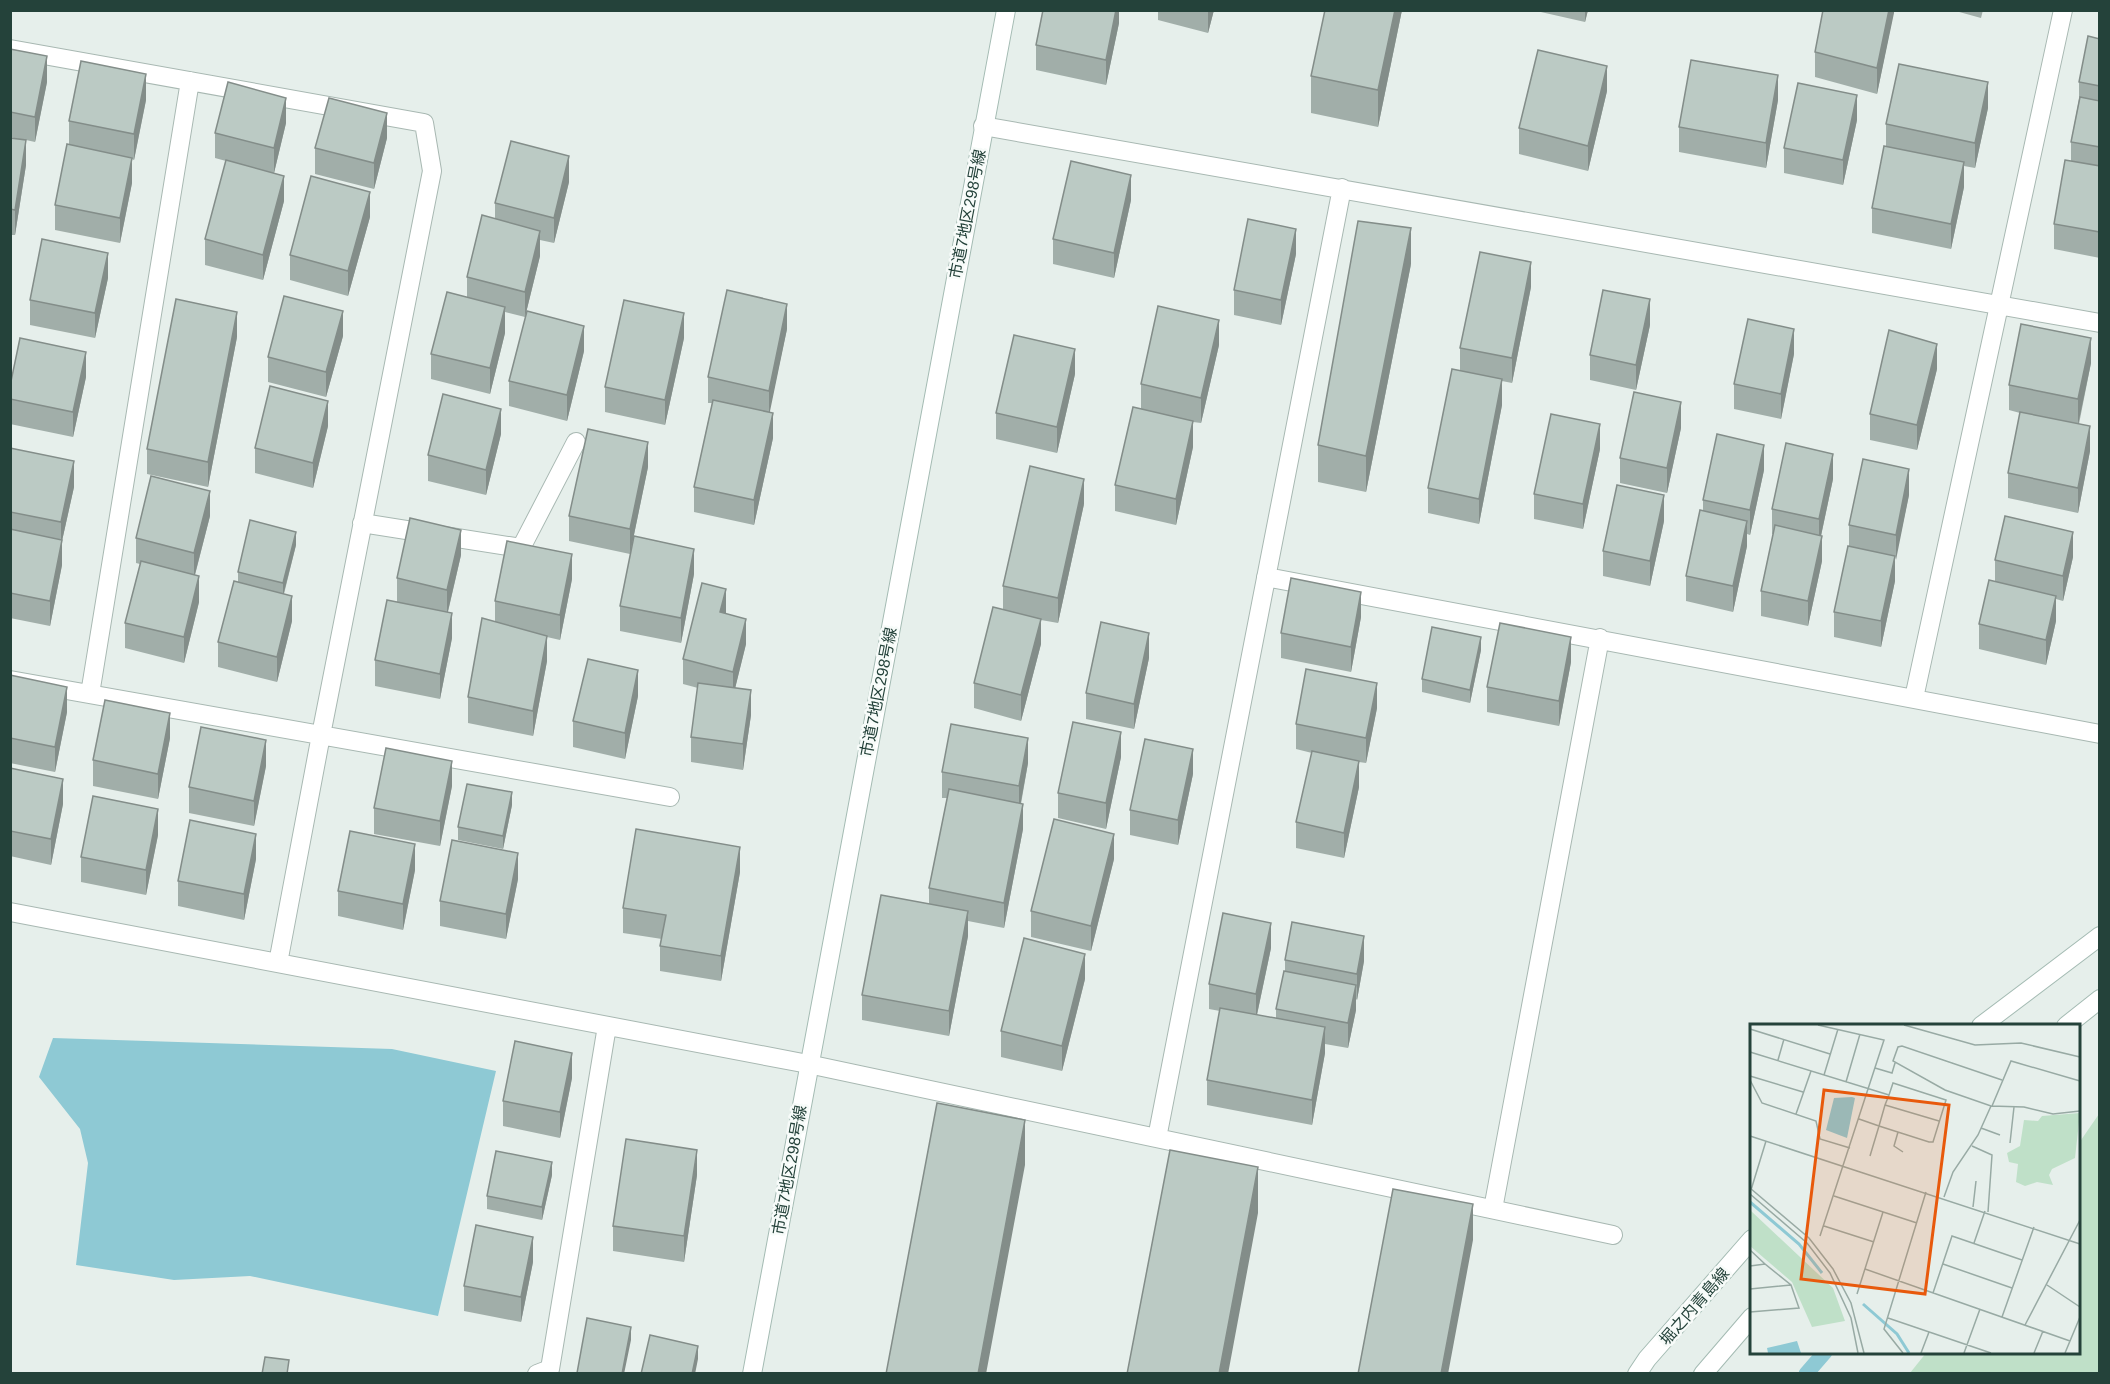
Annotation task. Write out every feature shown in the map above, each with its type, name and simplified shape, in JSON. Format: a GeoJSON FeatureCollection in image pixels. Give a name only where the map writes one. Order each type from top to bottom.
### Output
{"type":"FeatureCollection","features":[{"type":"Feature","properties":{"kind":"street","name":"市道7地区298号線"},"geometry":{"type":"LineString","coordinates":[[752,1374],[1006,10]]}},
{"type":"Feature","properties":{"kind":"street"},"geometry":{"type":"LineString","coordinates":[[1914,698],[2063,10]]}},
{"type":"Feature","properties":{"kind":"street"},"geometry":{"type":"LineString","coordinates":[[10,48],[424,123],[432,171],[278,963]]}},
{"type":"Feature","properties":{"kind":"street"},"geometry":{"type":"LineString","coordinates":[[90,694],[190,81]]}},
{"type":"Feature","properties":{"kind":"street"},"geometry":{"type":"LineString","coordinates":[[983,126],[2100,323]]}},
{"type":"Feature","properties":{"kind":"street"},"geometry":{"type":"LineString","coordinates":[[1157,1138],[1342,188]]}},
{"type":"Feature","properties":{"kind":"street"},"geometry":{"type":"LineString","coordinates":[[362,523],[521,548],[576,442]]}},
{"type":"Feature","properties":{"kind":"street"},"geometry":{"type":"LineString","coordinates":[[1266,577],[1600,638],[2100,734]]}},
{"type":"Feature","properties":{"kind":"street"},"geometry":{"type":"LineString","coordinates":[[1493,1209],[1600,638]]}},
{"type":"Feature","properties":{"kind":"street"},"geometry":{"type":"LineString","coordinates":[[10,680],[670,797]]}},
{"type":"Feature","properties":{"kind":"street"},"geometry":{"type":"LineString","coordinates":[[10,912],[808,1064],[1613,1235]]}},
{"type":"Feature","properties":{"kind":"street"},"geometry":{"type":"LineString","coordinates":[[1984,1024],[2100,936]]}},
{"type":"Feature","properties":{"kind":"street"},"geometry":{"type":"LineString","coordinates":[[2069,1024],[2100,999]]}},
{"type":"Feature","properties":{"kind":"street"},"geometry":{"type":"LineString","coordinates":[[537,1374],[550,1369],[607,1026]]}},
{"type":"Feature","properties":{"kind":"street","name":"堀之内青島線"},"geometry":{"type":"LineString","coordinates":[[1637,1374],[1647,1359],[1750,1241]]}},
{"type":"Feature","properties":{"kind":"street"},"geometry":{"type":"LineString","coordinates":[[1703,1374],[1750,1319]]}},
{"type":"Feature","properties":{"kind":"green space"},"geometry":{"type":"Polygon","coordinates":[[[2099,1114],[2099,1373],[1910,1373],[1925,1354],[2080,1354],[2080,1142],[2099,1114]]]}},
{"type":"Feature","properties":{"kind":"water"},"geometry":{"type":"Polygon","coordinates":[[[53,1038],[392,1049],[496,1071],[438,1316],[250,1276],[174,1280],[76,1265],[88,1163],[80,1129],[39,1077],[53,1038]]]}},
{"type":"Feature","properties":{"kind":"building"},"geometry":{"type":"Polygon","coordinates":[[[1043,10],[1116,10],[1106,60],[1036,45],[1043,10]]]}},
{"type":"Feature","properties":{"kind":"building"},"geometry":{"type":"Polygon","coordinates":[[[1325,10],[1395,10],[1378,90],[1311,76],[1325,10]]]}},
{"type":"Feature","properties":{"kind":"building"},"geometry":{"type":"Polygon","coordinates":[[[1823,10],[1889,10],[1877,68],[1815,52],[1823,10]]]}},
{"type":"Feature","properties":{"kind":"building"},"geometry":{"type":"Polygon","coordinates":[[[2088,36],[2100,39],[2100,86],[2079,82],[2088,36]]]}},
{"type":"Feature","properties":{"kind":"building"},"geometry":{"type":"Polygon","coordinates":[[[10,49],[47,56],[35,117],[10,112],[10,49]]]}},
{"type":"Feature","properties":{"kind":"building"},"geometry":{"type":"Polygon","coordinates":[[[1538,50],[1607,66],[1588,146],[1519,128],[1538,50]]]}},
{"type":"Feature","properties":{"kind":"building"},"geometry":{"type":"Polygon","coordinates":[[[1691,60],[1778,75],[1766,143],[1679,127],[1691,60]]]}},
{"type":"Feature","properties":{"kind":"building"},"geometry":{"type":"Polygon","coordinates":[[[81,61],[146,74],[134,134],[69,121],[81,61]]]}},
{"type":"Feature","properties":{"kind":"building"},"geometry":{"type":"Polygon","coordinates":[[[1899,64],[1988,82],[1975,143],[1886,124],[1899,64]]]}},
{"type":"Feature","properties":{"kind":"building"},"geometry":{"type":"Polygon","coordinates":[[[228,82],[286,98],[274,148],[215,133],[228,82]]]}},
{"type":"Feature","properties":{"kind":"building"},"geometry":{"type":"Polygon","coordinates":[[[1798,83],[1857,95],[1843,160],[1784,148],[1798,83]]]}},
{"type":"Feature","properties":{"kind":"building"},"geometry":{"type":"Polygon","coordinates":[[[2080,97],[2100,101],[2100,147],[2071,142],[2080,97]]]}},
{"type":"Feature","properties":{"kind":"building"},"geometry":{"type":"Polygon","coordinates":[[[329,98],[387,113],[374,163],[315,148],[329,98]]]}},
{"type":"Feature","properties":{"kind":"building"},"geometry":{"type":"Polygon","coordinates":[[[10,138],[26,140],[15,210],[10,209],[10,138]]]}},
{"type":"Feature","properties":{"kind":"building"},"geometry":{"type":"Polygon","coordinates":[[[511,141],[569,156],[554,218],[495,203],[511,141]]]}},
{"type":"Feature","properties":{"kind":"building"},"geometry":{"type":"Polygon","coordinates":[[[67,144],[132,158],[120,218],[55,205],[67,144]]]}},
{"type":"Feature","properties":{"kind":"building"},"geometry":{"type":"Polygon","coordinates":[[[1884,146],[1964,162],[1951,224],[1872,208],[1884,146]]]}},
{"type":"Feature","properties":{"kind":"building"},"geometry":{"type":"Polygon","coordinates":[[[226,160],[284,176],[263,255],[205,239],[226,160]]]}},
{"type":"Feature","properties":{"kind":"building"},"geometry":{"type":"Polygon","coordinates":[[[2065,160],[2100,166],[2100,232],[2054,224],[2065,160]]]}},
{"type":"Feature","properties":{"kind":"building"},"geometry":{"type":"Polygon","coordinates":[[[1071,161],[1131,175],[1114,253],[1053,239],[1071,161]]]}},
{"type":"Feature","properties":{"kind":"building"},"geometry":{"type":"Polygon","coordinates":[[[311,176],[370,192],[348,271],[290,255],[311,176]]]}},
{"type":"Feature","properties":{"kind":"building"},"geometry":{"type":"Polygon","coordinates":[[[482,215],[540,231],[525,292],[467,277],[482,215]]]}},
{"type":"Feature","properties":{"kind":"building"},"geometry":{"type":"Polygon","coordinates":[[[1248,219],[1296,229],[1281,300],[1234,290],[1248,219]]]}},
{"type":"Feature","properties":{"kind":"building"},"geometry":{"type":"Polygon","coordinates":[[[1358,221],[1411,228],[1366,456],[1318,445],[1358,221]]]}},
{"type":"Feature","properties":{"kind":"building"},"geometry":{"type":"Polygon","coordinates":[[[42,239],[108,253],[95,313],[30,300],[42,239]]]}},
{"type":"Feature","properties":{"kind":"building"},"geometry":{"type":"Polygon","coordinates":[[[1480,252],[1531,262],[1512,358],[1460,348],[1480,252]]]}},
{"type":"Feature","properties":{"kind":"building"},"geometry":{"type":"Polygon","coordinates":[[[727,290],[787,304],[769,391],[708,377],[727,290]]]}},
{"type":"Feature","properties":{"kind":"building"},"geometry":{"type":"Polygon","coordinates":[[[1603,290],[1650,299],[1636,365],[1590,355],[1603,290]]]}},
{"type":"Feature","properties":{"kind":"building"},"geometry":{"type":"Polygon","coordinates":[[[447,292],[505,307],[490,368],[431,354],[447,292]]]}},
{"type":"Feature","properties":{"kind":"building"},"geometry":{"type":"Polygon","coordinates":[[[284,296],[343,311],[326,372],[268,357],[284,296]]]}},
{"type":"Feature","properties":{"kind":"building"},"geometry":{"type":"Polygon","coordinates":[[[176,299],[237,312],[208,462],[147,449],[176,299]]]}},
{"type":"Feature","properties":{"kind":"building"},"geometry":{"type":"Polygon","coordinates":[[[624,300],[684,313],[665,400],[605,387],[624,300]]]}},
{"type":"Feature","properties":{"kind":"building"},"geometry":{"type":"Polygon","coordinates":[[[1158,306],[1219,320],[1201,398],[1141,384],[1158,306]]]}},
{"type":"Feature","properties":{"kind":"building"},"geometry":{"type":"Polygon","coordinates":[[[527,311],[584,326],[567,395],[509,381],[527,311]]]}},
{"type":"Feature","properties":{"kind":"building"},"geometry":{"type":"Polygon","coordinates":[[[1748,319],[1794,329],[1781,394],[1734,384],[1748,319]]]}},
{"type":"Feature","properties":{"kind":"building"},"geometry":{"type":"Polygon","coordinates":[[[2021,324],[2091,338],[2078,399],[2009,385],[2021,324]]]}},
{"type":"Feature","properties":{"kind":"building"},"geometry":{"type":"Polygon","coordinates":[[[1889,330],[1937,344],[1917,425],[1870,414],[1889,330]]]}},
{"type":"Feature","properties":{"kind":"building"},"geometry":{"type":"Polygon","coordinates":[[[1014,335],[1075,349],[1057,427],[996,413],[1014,335]]]}},
{"type":"Feature","properties":{"kind":"building"},"geometry":{"type":"Polygon","coordinates":[[[20,338],[86,352],[73,412],[10,399],[10,386],[20,338]]]}},
{"type":"Feature","properties":{"kind":"building"},"geometry":{"type":"Polygon","coordinates":[[[1452,369],[1502,379],[1479,499],[1428,488],[1452,369]]]}},
{"type":"Feature","properties":{"kind":"building"},"geometry":{"type":"Polygon","coordinates":[[[270,386],[328,401],[313,463],[255,448],[270,386]]]}},
{"type":"Feature","properties":{"kind":"building"},"geometry":{"type":"Polygon","coordinates":[[[1634,392],[1681,402],[1667,468],[1620,458],[1634,392]]]}},
{"type":"Feature","properties":{"kind":"building"},"geometry":{"type":"Polygon","coordinates":[[[443,394],[501,409],[486,470],[428,455],[443,394]]]}},
{"type":"Feature","properties":{"kind":"building"},"geometry":{"type":"Polygon","coordinates":[[[713,400],[773,413],[754,500],[694,487],[713,400]]]}},
{"type":"Feature","properties":{"kind":"building"},"geometry":{"type":"Polygon","coordinates":[[[1133,407],[1193,421],[1176,499],[1115,485],[1133,407]]]}},
{"type":"Feature","properties":{"kind":"building"},"geometry":{"type":"Polygon","coordinates":[[[2020,412],[2090,426],[2078,488],[2008,473],[2020,412]]]}},
{"type":"Feature","properties":{"kind":"building"},"geometry":{"type":"Polygon","coordinates":[[[1551,414],[1600,424],[1583,504],[1534,494],[1551,414]]]}},
{"type":"Feature","properties":{"kind":"building"},"geometry":{"type":"Polygon","coordinates":[[[588,429],[648,442],[630,529],[569,516],[588,429]]]}},
{"type":"Feature","properties":{"kind":"building"},"geometry":{"type":"Polygon","coordinates":[[[1717,434],[1764,445],[1750,510],[1703,500],[1717,434]]]}},
{"type":"Feature","properties":{"kind":"building"},"geometry":{"type":"Polygon","coordinates":[[[1786,443],[1833,454],[1819,519],[1772,509],[1786,443]]]}},
{"type":"Feature","properties":{"kind":"building"},"geometry":{"type":"Polygon","coordinates":[[[10,448],[74,461],[61,522],[10,512],[10,448]]]}},
{"type":"Feature","properties":{"kind":"building"},"geometry":{"type":"Polygon","coordinates":[[[1863,459],[1909,469],[1896,535],[1849,525],[1863,459]]]}},
{"type":"Feature","properties":{"kind":"building"},"geometry":{"type":"Polygon","coordinates":[[[1030,466],[1084,479],[1058,598],[1003,586],[1030,466]]]}},
{"type":"Feature","properties":{"kind":"building"},"geometry":{"type":"Polygon","coordinates":[[[151,476],[210,491],[194,553],[136,538],[151,476]]]}},
{"type":"Feature","properties":{"kind":"building"},"geometry":{"type":"Polygon","coordinates":[[[1617,485],[1664,495],[1650,561],[1603,551],[1617,485]]]}},
{"type":"Feature","properties":{"kind":"building"},"geometry":{"type":"Polygon","coordinates":[[[1700,510],[1747,521],[1733,586],[1686,576],[1700,510]]]}},
{"type":"Feature","properties":{"kind":"building"},"geometry":{"type":"Polygon","coordinates":[[[2005,516],[2073,532],[2063,576],[1995,560],[2005,516]]]}},
{"type":"Feature","properties":{"kind":"building"},"geometry":{"type":"Polygon","coordinates":[[[410,518],[461,530],[447,590],[397,578],[410,518]]]}},
{"type":"Feature","properties":{"kind":"building"},"geometry":{"type":"Polygon","coordinates":[[[250,520],[296,532],[283,583],[238,572],[250,520]]]}},
{"type":"Feature","properties":{"kind":"building"},"geometry":{"type":"Polygon","coordinates":[[[1775,525],[1822,536],[1808,601],[1761,591],[1775,525]]]}},
{"type":"Feature","properties":{"kind":"building"},"geometry":{"type":"Polygon","coordinates":[[[10,529],[62,540],[50,601],[10,593],[10,529]]]}},
{"type":"Feature","properties":{"kind":"building"},"geometry":{"type":"Polygon","coordinates":[[[634,536],[694,549],[681,618],[620,606],[634,536]]]}},
{"type":"Feature","properties":{"kind":"building"},"geometry":{"type":"Polygon","coordinates":[[[507,541],[572,554],[560,615],[495,601],[507,541]]]}},
{"type":"Feature","properties":{"kind":"building"},"geometry":{"type":"Polygon","coordinates":[[[1848,546],[1895,556],[1881,621],[1834,612],[1848,546]]]}},
{"type":"Feature","properties":{"kind":"building"},"geometry":{"type":"Polygon","coordinates":[[[141,561],[199,576],[184,637],[125,623],[141,561]]]}},
{"type":"Feature","properties":{"kind":"building"},"geometry":{"type":"Polygon","coordinates":[[[1291,578],[1361,592],[1351,647],[1281,633],[1291,578]]]}},
{"type":"Feature","properties":{"kind":"building"},"geometry":{"type":"Polygon","coordinates":[[[1989,580],[2056,596],[2046,640],[1979,624],[1989,580]]]}},
{"type":"Feature","properties":{"kind":"building"},"geometry":{"type":"Polygon","coordinates":[[[234,581],[292,596],[277,657],[218,642],[234,581]]]}},
{"type":"Feature","properties":{"kind":"building"},"geometry":{"type":"Polygon","coordinates":[[[702,583],[726,589],[720,612],[746,619],[733,672],[683,659],[702,583]]]}},
{"type":"Feature","properties":{"kind":"building"},"geometry":{"type":"Polygon","coordinates":[[[387,600],[452,613],[440,674],[375,660],[387,600]]]}},
{"type":"Feature","properties":{"kind":"building"},"geometry":{"type":"Polygon","coordinates":[[[993,607],[1041,619],[1021,695],[974,683],[993,607]]]}},
{"type":"Feature","properties":{"kind":"building"},"geometry":{"type":"Polygon","coordinates":[[[482,618],[547,636],[533,711],[468,697],[482,618]]]}},
{"type":"Feature","properties":{"kind":"building"},"geometry":{"type":"Polygon","coordinates":[[[1101,622],[1149,633],[1134,704],[1086,693],[1101,622]]]}},
{"type":"Feature","properties":{"kind":"building"},"geometry":{"type":"Polygon","coordinates":[[[1500,623],[1571,637],[1559,701],[1487,687],[1500,623]]]}},
{"type":"Feature","properties":{"kind":"building"},"geometry":{"type":"Polygon","coordinates":[[[1432,627],[1481,637],[1470,690],[1422,679],[1432,627]]]}},
{"type":"Feature","properties":{"kind":"building"},"geometry":{"type":"Polygon","coordinates":[[[588,659],[638,670],[625,733],[573,721],[588,659]]]}},
{"type":"Feature","properties":{"kind":"building"},"geometry":{"type":"Polygon","coordinates":[[[1306,669],[1377,683],[1366,738],[1296,724],[1306,669]]]}},
{"type":"Feature","properties":{"kind":"building"},"geometry":{"type":"Polygon","coordinates":[[[10,675],[67,687],[55,747],[10,738],[10,675]]]}},
{"type":"Feature","properties":{"kind":"building"},"geometry":{"type":"Polygon","coordinates":[[[698,683],[751,690],[743,744],[691,737],[698,683]]]}},
{"type":"Feature","properties":{"kind":"building"},"geometry":{"type":"Polygon","coordinates":[[[105,700],[170,713],[158,774],[93,760],[105,700]]]}},
{"type":"Feature","properties":{"kind":"building"},"geometry":{"type":"Polygon","coordinates":[[[1073,722],[1121,732],[1106,803],[1058,793],[1073,722]]]}},
{"type":"Feature","properties":{"kind":"building"},"geometry":{"type":"Polygon","coordinates":[[[951,724],[1028,738],[1019,786],[942,772],[951,724]]]}},
{"type":"Feature","properties":{"kind":"building"},"geometry":{"type":"Polygon","coordinates":[[[201,727],[266,740],[254,801],[189,787],[201,727]]]}},
{"type":"Feature","properties":{"kind":"building"},"geometry":{"type":"Polygon","coordinates":[[[1145,739],[1193,749],[1178,820],[1130,810],[1145,739]]]}},
{"type":"Feature","properties":{"kind":"building"},"geometry":{"type":"Polygon","coordinates":[[[386,748],[452,761],[440,821],[374,808],[386,748]]]}},
{"type":"Feature","properties":{"kind":"building"},"geometry":{"type":"Polygon","coordinates":[[[1312,751],[1359,761],[1344,833],[1296,822],[1312,751]]]}},
{"type":"Feature","properties":{"kind":"building"},"geometry":{"type":"Polygon","coordinates":[[[10,768],[63,779],[51,839],[10,831],[10,768]]]}},
{"type":"Feature","properties":{"kind":"building"},"geometry":{"type":"Polygon","coordinates":[[[467,784],[512,792],[503,836],[458,827],[467,784]]]}},
{"type":"Feature","properties":{"kind":"building"},"geometry":{"type":"Polygon","coordinates":[[[949,789],[1023,804],[1004,903],[929,888],[949,789]]]}},
{"type":"Feature","properties":{"kind":"building"},"geometry":{"type":"Polygon","coordinates":[[[93,796],[158,809],[146,870],[81,857],[93,796]]]}},
{"type":"Feature","properties":{"kind":"building"},"geometry":{"type":"Polygon","coordinates":[[[1054,819],[1114,834],[1091,926],[1031,911],[1054,819]]]}},
{"type":"Feature","properties":{"kind":"building"},"geometry":{"type":"Polygon","coordinates":[[[190,820],[256,834],[244,894],[178,881],[190,820]]]}},
{"type":"Feature","properties":{"kind":"building"},"geometry":{"type":"Polygon","coordinates":[[[636,829],[740,847],[721,956],[660,946],[666,915],[623,908],[636,829]]]}},
{"type":"Feature","properties":{"kind":"building"},"geometry":{"type":"Polygon","coordinates":[[[350,831],[415,844],[403,904],[338,891],[350,831]]]}},
{"type":"Feature","properties":{"kind":"building"},"geometry":{"type":"Polygon","coordinates":[[[452,840],[518,853],[506,914],[440,901],[452,840]]]}},
{"type":"Feature","properties":{"kind":"building"},"geometry":{"type":"Polygon","coordinates":[[[881,895],[968,911],[949,1011],[862,995],[881,895]]]}},
{"type":"Feature","properties":{"kind":"building"},"geometry":{"type":"Polygon","coordinates":[[[1223,913],[1271,923],[1256,994],[1209,984],[1223,913]]]}},
{"type":"Feature","properties":{"kind":"building"},"geometry":{"type":"Polygon","coordinates":[[[1292,922],[1364,936],[1357,974],[1285,960],[1292,922]]]}},
{"type":"Feature","properties":{"kind":"building"},"geometry":{"type":"Polygon","coordinates":[[[1024,938],[1085,954],[1062,1046],[1001,1031],[1024,938]]]}},
{"type":"Feature","properties":{"kind":"building"},"geometry":{"type":"Polygon","coordinates":[[[1284,971],[1356,985],[1348,1023],[1276,1009],[1284,971]]]}},
{"type":"Feature","properties":{"kind":"building"},"geometry":{"type":"Polygon","coordinates":[[[1220,1008],[1325,1027],[1312,1100],[1207,1080],[1220,1008]]]}},
{"type":"Feature","properties":{"kind":"building"},"geometry":{"type":"Polygon","coordinates":[[[515,1041],[572,1053],[560,1112],[503,1101],[515,1041]]]}},
{"type":"Feature","properties":{"kind":"building"},"geometry":{"type":"Polygon","coordinates":[[[937,1103],[1025,1120],[978,1374],[886,1374],[937,1103]]]}},
{"type":"Feature","properties":{"kind":"building"},"geometry":{"type":"Polygon","coordinates":[[[626,1139],[697,1150],[684,1236],[613,1226],[626,1139]]]}},
{"type":"Feature","properties":{"kind":"building"},"geometry":{"type":"Polygon","coordinates":[[[1170,1150],[1258,1167],[1219,1374],[1127,1374],[1170,1150]]]}},
{"type":"Feature","properties":{"kind":"building"},"geometry":{"type":"Polygon","coordinates":[[[496,1151],[552,1162],[542,1207],[487,1196],[496,1151]]]}},
{"type":"Feature","properties":{"kind":"building"},"geometry":{"type":"Polygon","coordinates":[[[1393,1189],[1473,1204],[1441,1374],[1358,1374],[1393,1189]]]}},
{"type":"Feature","properties":{"kind":"building"},"geometry":{"type":"Polygon","coordinates":[[[476,1225],[533,1237],[521,1297],[464,1286],[476,1225]]]}},
{"type":"Feature","properties":{"kind":"building"},"geometry":{"type":"Polygon","coordinates":[[[587,1318],[631,1327],[622,1374],[577,1373],[587,1318]]]}},
{"type":"Feature","properties":{"kind":"building"},"geometry":{"type":"Polygon","coordinates":[[[650,1335],[698,1346],[692,1374],[641,1374],[650,1335]]]}},
{"type":"Feature","properties":{"kind":"building"},"geometry":{"type":"Polygon","coordinates":[[[265,1357],[289,1360],[287,1374],[262,1374],[265,1357]]]}},
{"type":"Feature","properties":{"kind":"waterway"},"geometry":{"type":"LineString","coordinates":[[1806,1374],[1823,1354]]}}]}
